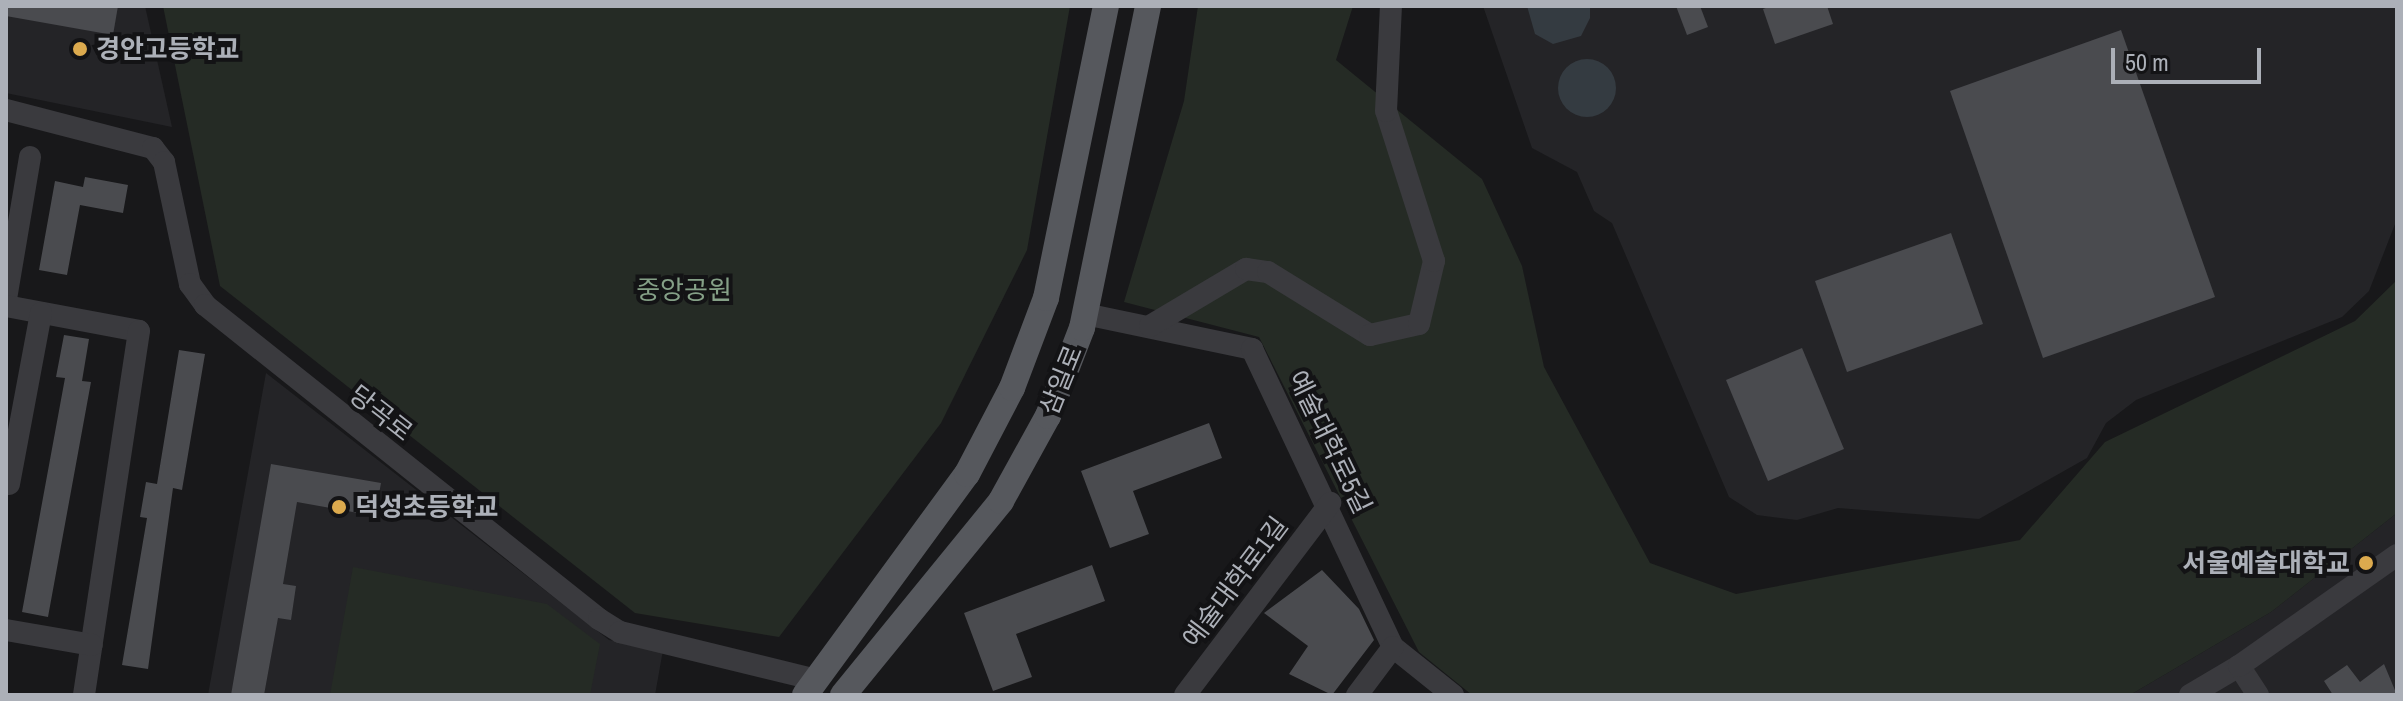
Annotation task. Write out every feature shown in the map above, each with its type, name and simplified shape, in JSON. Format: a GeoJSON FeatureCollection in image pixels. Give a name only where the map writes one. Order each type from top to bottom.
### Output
{"type":"FeatureCollection","features":[{"type":"Feature","properties":{"kind":"main road","name":"삼일로"},"geometry":{"type":"LineString","coordinates":[[811,688],[967,474],[1012,388],[1046,298],[1106,6]]}},
{"type":"Feature","properties":{"kind":"main road","name":"삼일로"},"geometry":{"type":"LineString","coordinates":[[843,695],[1001,501],[1048,416],[1085,314],[1148,6]]}},
{"type":"Feature","properties":{"kind":"street"},"geometry":{"type":"LineString","coordinates":[[1150,326],[1246,269],[1268,272],[1370,335],[1419,324],[1434,261],[1386,111],[1391,6]]}},
{"type":"Feature","properties":{"kind":"street","name":"당곡로"},"geometry":{"type":"LineString","coordinates":[[6,110],[153,148],[164,162],[190,284],[205,305],[599,619],[620,632],[811,688]]}},
{"type":"Feature","properties":{"kind":"street"},"geometry":{"type":"LineString","coordinates":[[6,299],[30,157]]}},
{"type":"Feature","properties":{"kind":"street"},"geometry":{"type":"LineString","coordinates":[[6,306],[139,331],[84,695]]}},
{"type":"Feature","properties":{"kind":"street"},"geometry":{"type":"LineString","coordinates":[[9,484],[41,313]]}},
{"type":"Feature","properties":{"kind":"street","name":"예술대학로5길"},"geometry":{"type":"LineString","coordinates":[[1085,314],[1252,349],[1330,503],[1393,647],[1453,695]]}},
{"type":"Feature","properties":{"kind":"street","name":"예술대학로1길"},"geometry":{"type":"LineString","coordinates":[[1185,695],[1330,503]]}},
{"type":"Feature","properties":{"kind":"street"},"geometry":{"type":"LineString","coordinates":[[2190,695],[2239,666],[2397,555]]}},
{"type":"Feature","properties":{"kind":"street"},"geometry":{"type":"LineString","coordinates":[[6,630],[92,645]]}},
{"type":"Feature","properties":{"kind":"street"},"geometry":{"type":"LineString","coordinates":[[1357,695],[1393,647]]}},
{"type":"Feature","properties":{"kind":"street"},"geometry":{"type":"LineString","coordinates":[[2239,666],[2258,695]]}},
{"type":"Feature","properties":{"kind":"shaded area","name":"경안고등학교"},"geometry":{"type":"Polygon","coordinates":[[[6,6],[145,6],[172,127],[6,93],[6,6]]]}},
{"type":"Feature","properties":{"kind":"shaded area"},"geometry":{"type":"Polygon","coordinates":[[[1483,6],[2397,6],[2397,219],[2369,291],[2342,317],[2136,400],[2106,423],[2087,458],[1979,519],[1838,508],[1797,520],[1757,515],[1729,497],[1612,223],[1594,211],[1577,172],[1532,148],[1483,6]]]}},
{"type":"Feature","properties":{"kind":"shaded area"},"geometry":{"type":"Polygon","coordinates":[[[1527,6],[1590,6],[1590,18],[1581,36],[1553,44],[1535,34],[1527,6]]]}},
{"type":"Feature","properties":{"kind":"shaded area"},"geometry":{"type":"Polygon","coordinates":[[[1587,59],[1598,61],[1607,68],[1614,77],[1614,99],[1607,108],[1598,115],[1587,117],[1576,115],[1567,108],[1560,99],[1558,88],[1560,77],[1567,68],[1576,61],[1587,59]]]}},
{"type":"Feature","properties":{"kind":"shaded area","name":"덕성초등학교"},"geometry":{"type":"Polygon","coordinates":[[[266,373],[609,640],[663,650],[655,695],[208,695],[266,373]]]}},
{"type":"Feature","properties":{"kind":"shaded area","name":"서울예술대학교"},"geometry":{"type":"Polygon","coordinates":[[[2397,513],[2397,695],[2130,695],[2271,612],[2397,513]]]}},
{"type":"Feature","properties":{"kind":"green space","name":"중앙공원"},"geometry":{"type":"Polygon","coordinates":[[[163,6],[1070,6],[1027,250],[941,423],[779,637],[635,613],[220,286],[163,6]]]}},
{"type":"Feature","properties":{"kind":"green space"},"geometry":{"type":"Polygon","coordinates":[[[1198,6],[1353,6],[1336,60],[1482,179],[1522,266],[1544,367],[1650,563],[1736,594],[2020,540],[2105,442],[2355,321],[2397,280],[2397,513],[2271,612],[2130,695],[1472,695],[1419,652],[1259,337],[1124,302],[1184,101],[1198,6]]]}},
{"type":"Feature","properties":{"kind":"green space"},"geometry":{"type":"Polygon","coordinates":[[[353,567],[547,604],[600,644],[590,695],[330,695],[353,567]]]}},
{"type":"Feature","properties":{"kind":"building","name":"경안고등학교"},"geometry":{"type":"Polygon","coordinates":[[[6,6],[118,6],[113,35],[6,16],[6,6]]]}},
{"type":"Feature","properties":{"kind":"building"},"geometry":{"type":"Polygon","coordinates":[[[1676,6],[1700,6],[1708,27],[1687,35],[1676,6]]]}},
{"type":"Feature","properties":{"kind":"building"},"geometry":{"type":"Polygon","coordinates":[[[1771,6],[1827,6],[1833,24],[1775,44],[1763,9],[1771,6]]]}},
{"type":"Feature","properties":{"kind":"building"},"geometry":{"type":"Polygon","coordinates":[[[2121,30],[2215,297],[2043,358],[1950,91],[2121,30]]]}},
{"type":"Feature","properties":{"kind":"building"},"geometry":{"type":"Polygon","coordinates":[[[85,177],[128,185],[123,213],[80,205],[67,275],[39,270],[55,181],[83,187],[85,177]]]}},
{"type":"Feature","properties":{"kind":"building"},"geometry":{"type":"Polygon","coordinates":[[[1951,233],[1983,324],[1847,372],[1815,281],[1951,233]]]}},
{"type":"Feature","properties":{"kind":"building"},"geometry":{"type":"Polygon","coordinates":[[[64,335],[89,339],[82,381],[91,382],[48,617],[22,612],[65,378],[56,377],[64,335]]]}},
{"type":"Feature","properties":{"kind":"building"},"geometry":{"type":"Polygon","coordinates":[[[1802,348],[1844,449],[1768,481],[1726,380],[1802,348]]]}},
{"type":"Feature","properties":{"kind":"building"},"geometry":{"type":"Polygon","coordinates":[[[179,350],[205,354],[182,490],[173,488],[148,669],[122,665],[147,518],[140,517],[146,482],[157,484],[179,350]]]}},
{"type":"Feature","properties":{"kind":"building"},"geometry":{"type":"Polygon","coordinates":[[[1209,423],[1222,458],[1133,491],[1149,534],[1110,548],[1081,471],[1209,423]]]}},
{"type":"Feature","properties":{"kind":"building"},"geometry":{"type":"Polygon","coordinates":[[[271,464],[381,483],[375,516],[297,502],[283,584],[296,586],[291,620],[278,618],[264,695],[231,695],[271,464]]]}},
{"type":"Feature","properties":{"kind":"building"},"geometry":{"type":"Polygon","coordinates":[[[1092,565],[1105,601],[1016,634],[1032,677],[993,691],[964,613],[1092,565]]]}},
{"type":"Feature","properties":{"kind":"building"},"geometry":{"type":"Polygon","coordinates":[[[1322,570],[1359,609],[1374,640],[1332,695],[1289,674],[1308,646],[1264,613],[1322,570]]]}},
{"type":"Feature","properties":{"kind":"building"},"geometry":{"type":"Polygon","coordinates":[[[2384,664],[2397,695],[2333,695],[2324,681],[2347,665],[2360,682],[2384,664]]]}},
{"type":"Feature","properties":{"kind":"place","name":"경안고등학교"},"geometry":{"type":"Point","coordinates":[80,49]}},
{"type":"Feature","properties":{"kind":"place","name":"덕성초등학교"},"geometry":{"type":"Point","coordinates":[339,507]}},
{"type":"Feature","properties":{"kind":"place","name":"서울예술대학교"},"geometry":{"type":"Point","coordinates":[2366,563]}}]}
